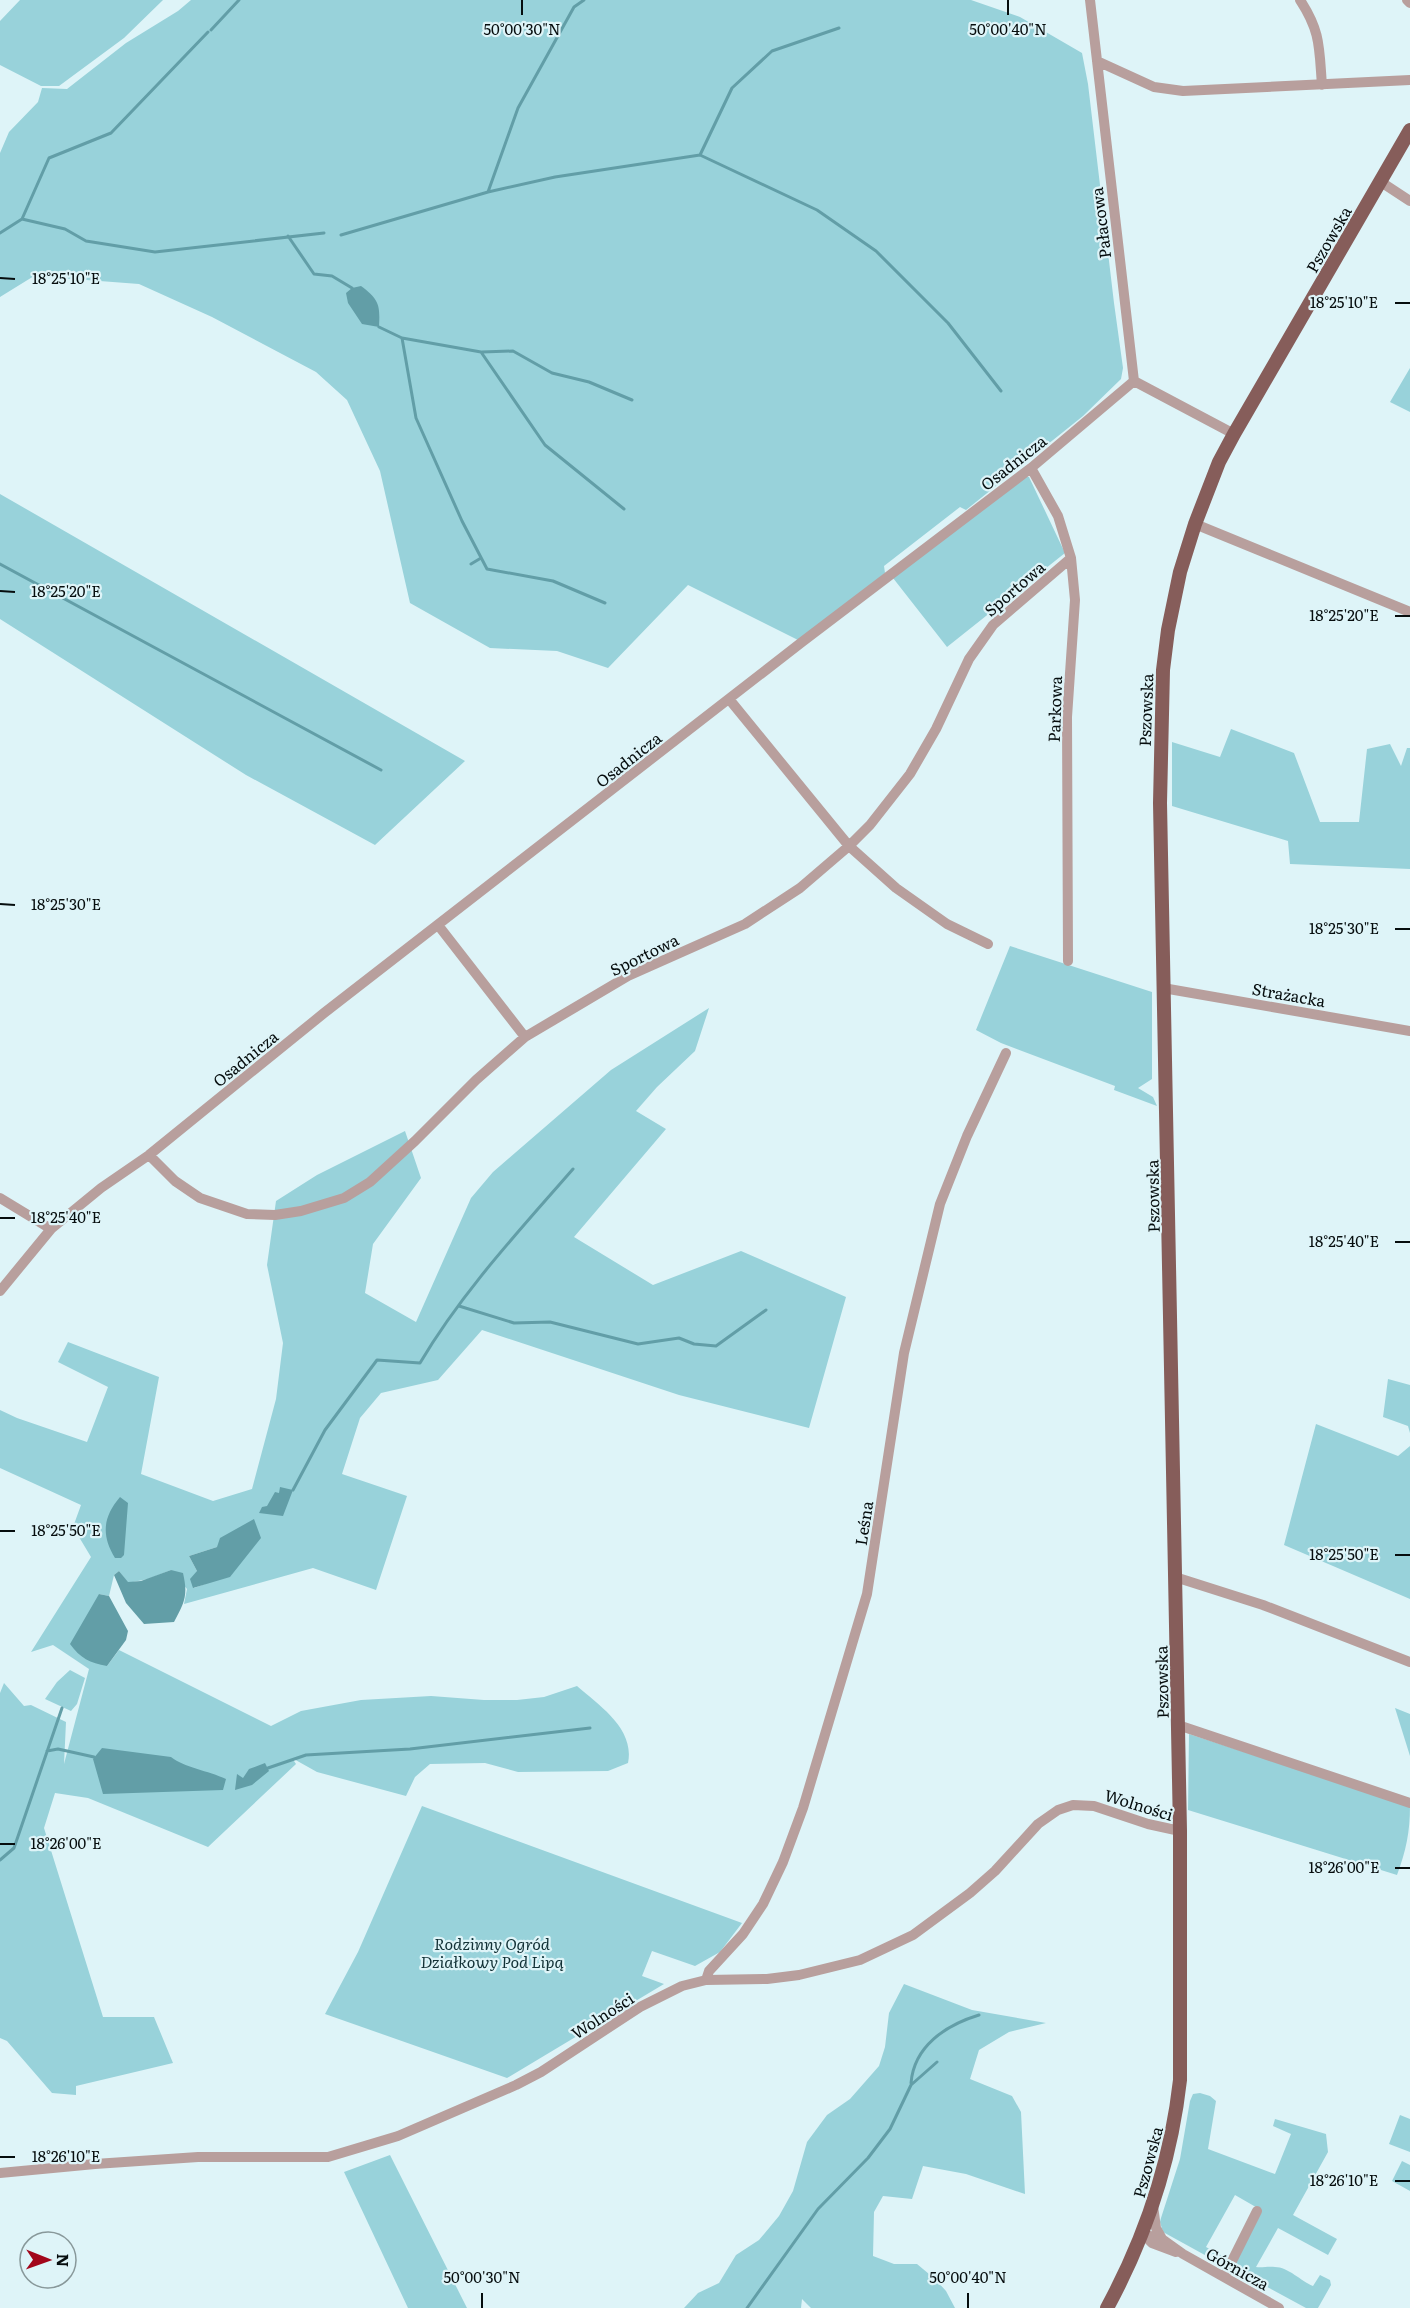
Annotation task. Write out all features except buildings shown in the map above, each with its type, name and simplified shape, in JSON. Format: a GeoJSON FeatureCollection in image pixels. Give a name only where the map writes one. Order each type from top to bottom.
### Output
{"type":"FeatureCollection","features":[{"type":"Feature","properties":{"kind":"main road","name":"Pszowska"},"geometry":{"type":"LineString","coordinates":[[1107,2308],[1134,2255],[1153,2206],[1166,2165],[1177,2112],[1180,2080],[1180,1831],[1160,802],[1163,670],[1167,630],[1180,573],[1195,524],[1219,462],[1410,130]]}},
{"type":"Feature","properties":{"kind":"street","name":"Pałacowa"},"geometry":{"type":"LineString","coordinates":[[1090,0],[1134,381]]}},
{"type":"Feature","properties":{"kind":"street"},"geometry":{"type":"LineString","coordinates":[[1300,0],[1312,20],[1317,35],[1322,85]]}},
{"type":"Feature","properties":{"kind":"street"},"geometry":{"type":"LineString","coordinates":[[1097,61],[1154,87],[1183,91],[1410,80]]}},
{"type":"Feature","properties":{"kind":"street"},"geometry":{"type":"LineString","coordinates":[[1381,182],[1410,201]]}},
{"type":"Feature","properties":{"kind":"street"},"geometry":{"type":"LineString","coordinates":[[1134,381],[1234,434]]}},
{"type":"Feature","properties":{"kind":"street","name":"Osadnicza"},"geometry":{"type":"LineString","coordinates":[[0,1291],[51,1229],[101,1188],[149,1155],[315,1020],[1031,468],[1134,381]]}},
{"type":"Feature","properties":{"kind":"street","name":"Parkowa"},"geometry":{"type":"LineString","coordinates":[[1031,468],[1058,516],[1071,558],[1075,600],[1067,717],[1068,961]]}},
{"type":"Feature","properties":{"kind":"street"},"geometry":{"type":"LineString","coordinates":[[1195,524],[1410,612]]}},
{"type":"Feature","properties":{"kind":"street","name":"Sportowa"},"geometry":{"type":"LineString","coordinates":[[149,1155],[175,1180],[200,1198],[226,1209],[247,1214],[264,1215],[302,1211],[344,1198],[370,1182],[476,1080],[525,1037],[628,976],[745,924],[800,888],[849,846],[870,825],[910,774],[936,729],[969,659],[993,625],[1071,558]]}},
{"type":"Feature","properties":{"kind":"street"},"geometry":{"type":"LineString","coordinates":[[729,699],[849,846],[904,894],[947,924],[988,944]]}},
{"type":"Feature","properties":{"kind":"street"},"geometry":{"type":"LineString","coordinates":[[438,925],[525,1037]]}},
{"type":"Feature","properties":{"kind":"street","name":"Strażacka"},"geometry":{"type":"LineString","coordinates":[[1163,988],[1410,1031]]}},
{"type":"Feature","properties":{"kind":"street","name":"Leśna"},"geometry":{"type":"LineString","coordinates":[[706,1980],[709,1971],[743,1934],[763,1904],[783,1862],[803,1808],[867,1594],[904,1353],[940,1204],[967,1136],[1006,1053]]}},
{"type":"Feature","properties":{"kind":"street"},"geometry":{"type":"LineString","coordinates":[[0,1198],[51,1229]]}},
{"type":"Feature","properties":{"kind":"street"},"geometry":{"type":"LineString","coordinates":[[1175,1577],[1263,1605],[1410,1662]]}},
{"type":"Feature","properties":{"kind":"street"},"geometry":{"type":"LineString","coordinates":[[1178,1725],[1410,1803]]}},
{"type":"Feature","properties":{"kind":"street","name":"Wolności"},"geometry":{"type":"LineString","coordinates":[[0,2173],[198,2157],[328,2157],[398,2136],[474,2105],[541,2072],[663,1994],[706,1980],[767,1979],[799,1975],[860,1960],[913,1935],[970,1893],[995,1871],[1038,1824],[1058,1810],[1073,1805],[1094,1806],[1148,1824],[1180,1831]]}},
{"type":"Feature","properties":{"kind":"street"},"geometry":{"type":"LineString","coordinates":[[1134,2255],[1160,2242],[1153,2206]]}},
{"type":"Feature","properties":{"kind":"street"},"geometry":{"type":"LineString","coordinates":[[1224,2277],[1257,2211]]}},
{"type":"Feature","properties":{"kind":"street","name":"Górnicza"},"geometry":{"type":"LineString","coordinates":[[1143,2234],[1279,2308]]}},
{"type":"Feature","properties":{"kind":"green space"},"geometry":{"type":"Polygon","coordinates":[[[20,0],[163,0],[124,38],[59,86],[41,86],[0,65],[0,21],[20,0]]]}},
{"type":"Feature","properties":{"kind":"green space"},"geometry":{"type":"Polygon","coordinates":[[[191,0],[971,0],[1020,17],[1082,53],[1088,84],[1123,368],[1121,379],[1083,416],[966,510],[960,507],[884,566],[885,573],[802,642],[688,585],[608,668],[557,651],[490,648],[410,603],[380,471],[347,400],[316,372],[212,317],[139,284],[34,276],[0,297],[0,153],[9,132],[38,102],[42,88],[67,89],[126,43],[178,11],[191,0]]]}},
{"type":"Feature","properties":{"kind":"green space"},"geometry":{"type":"Polygon","coordinates":[[[1410,368],[1410,412],[1390,402],[1410,368]]]}},
{"type":"Feature","properties":{"kind":"green space"},"geometry":{"type":"Polygon","coordinates":[[[1024,477],[1029,477],[1065,553],[947,647],[893,578],[1024,477]]]}},
{"type":"Feature","properties":{"kind":"green space"},"geometry":{"type":"Polygon","coordinates":[[[0,494],[465,761],[375,845],[246,775],[0,619],[0,494]]]}},
{"type":"Feature","properties":{"kind":"green space"},"geometry":{"type":"Polygon","coordinates":[[[1231,729],[1294,753],[1320,822],[1359,822],[1367,749],[1390,744],[1401,766],[1407,748],[1410,748],[1410,869],[1290,864],[1288,841],[1172,806],[1172,742],[1220,757],[1231,729]]]}},
{"type":"Feature","properties":{"kind":"green space"},"geometry":{"type":"Polygon","coordinates":[[[1010,946],[1152,992],[1152,1079],[1138,1088],[1153,1097],[1157,1106],[1114,1090],[1115,1086],[1001,1043],[976,1030],[1010,946]]]}},
{"type":"Feature","properties":{"kind":"green space"},"geometry":{"type":"Polygon","coordinates":[[[709,1008],[695,1051],[657,1087],[636,1111],[666,1129],[574,1237],[653,1285],[741,1251],[846,1297],[809,1428],[679,1395],[482,1330],[438,1380],[381,1393],[360,1418],[342,1474],[407,1496],[376,1590],[313,1568],[184,1604],[187,1589],[171,1570],[148,1579],[128,1583],[119,1571],[114,1575],[109,1596],[99,1594],[107,1666],[119,1650],[271,1726],[301,1711],[361,1700],[431,1696],[517,1700],[544,1697],[577,1686],[605,1710],[621,1729],[629,1751],[628,1763],[608,1771],[518,1772],[485,1763],[430,1764],[415,1777],[406,1796],[317,1772],[292,1758],[296,1764],[208,1847],[88,1798],[55,1793],[44,1828],[103,2017],[154,2017],[173,2063],[76,2086],[76,2095],[52,2093],[7,2041],[0,2038],[0,1693],[4,1683],[24,1706],[31,1705],[66,1722],[64,1764],[89,1669],[53,1645],[31,1652],[91,1557],[73,1527],[81,1505],[0,1468],[0,1410],[87,1442],[108,1387],[58,1362],[68,1342],[159,1377],[141,1474],[213,1501],[252,1489],[276,1399],[283,1343],[267,1265],[276,1201],[317,1175],[405,1131],[421,1178],[373,1244],[365,1293],[416,1322],[471,1198],[493,1172],[611,1070],[709,1008]],[[217,1547],[189,1556],[197,1571],[194,1588],[205,1584],[217,1547]]]}},
{"type":"Feature","properties":{"kind":"green space"},"geometry":{"type":"Polygon","coordinates":[[[1388,1379],[1410,1385],[1410,1433],[1408,1426],[1383,1417],[1388,1379]]]}},
{"type":"Feature","properties":{"kind":"green space"},"geometry":{"type":"Polygon","coordinates":[[[1316,1424],[1398,1456],[1410,1446],[1410,1599],[1284,1545],[1316,1424]]]}},
{"type":"Feature","properties":{"kind":"green space"},"geometry":{"type":"Polygon","coordinates":[[[70,1670],[85,1678],[77,1704],[71,1711],[45,1699],[57,1682],[70,1670]]]}},
{"type":"Feature","properties":{"kind":"green space"},"geometry":{"type":"Polygon","coordinates":[[[1395,1708],[1410,1714],[1410,1756],[1395,1708]]]}},
{"type":"Feature","properties":{"kind":"green space"},"geometry":{"type":"Polygon","coordinates":[[[1189,1734],[1410,1806],[1407,1841],[1397,1875],[1188,1810],[1189,1734]]]}},
{"type":"Feature","properties":{"kind":"green space","name":"Rodzinny Ogród Działkowy Pod Lipą"},"geometry":{"type":"Polygon","coordinates":[[[422,1806],[742,1923],[720,1952],[695,1966],[652,1951],[642,1976],[664,1984],[507,2078],[325,2014],[358,1952],[422,1806]]]}},
{"type":"Feature","properties":{"kind":"green space"},"geometry":{"type":"Polygon","coordinates":[[[904,1984],[972,2010],[1046,2023],[1009,2032],[979,2050],[970,2079],[1012,2096],[1021,2112],[1025,2194],[966,2174],[923,2166],[912,2199],[883,2196],[874,2212],[873,2256],[894,2264],[917,2264],[946,2291],[955,2308],[811,2308],[802,2299],[801,2308],[684,2308],[698,2293],[719,2283],[736,2255],[759,2240],[779,2216],[793,2191],[807,2142],[827,2115],[850,2099],[879,2066],[885,2047],[889,2013],[904,1984]]]}},
{"type":"Feature","properties":{"kind":"green space"},"geometry":{"type":"Polygon","coordinates":[[[1200,2093],[1216,2101],[1208,2149],[1275,2174],[1291,2134],[1273,2126],[1275,2119],[1326,2134],[1328,2152],[1293,2215],[1337,2239],[1328,2255],[1278,2228],[1256,2267],[1280,2268],[1313,2286],[1320,2275],[1330,2280],[1331,2285],[1318,2308],[1306,2308],[1232,2268],[1261,2210],[1235,2195],[1206,2247],[1226,2258],[1223,2265],[1163,2232],[1160,2222],[1180,2159],[1190,2101],[1193,2094],[1200,2093]]]}},
{"type":"Feature","properties":{"kind":"green space"},"geometry":{"type":"Polygon","coordinates":[[[1400,2115],[1410,2119],[1410,2152],[1389,2144],[1400,2115]]]}},
{"type":"Feature","properties":{"kind":"green space"},"geometry":{"type":"Polygon","coordinates":[[[390,2155],[467,2308],[408,2308],[344,2172],[390,2155]]]}},
{"type":"Feature","properties":{"kind":"green space"},"geometry":{"type":"Polygon","coordinates":[[[1402,2161],[1410,2165],[1410,2191],[1392,2181],[1402,2161]]]}},
{"type":"Feature","properties":{"kind":"shaded area"},"geometry":{"type":"Polygon","coordinates":[[[361,286],[372,295],[378,304],[379,327],[362,324],[348,303],[346,293],[352,288],[361,286]]]}},
{"type":"Feature","properties":{"kind":"shaded area"},"geometry":{"type":"Polygon","coordinates":[[[280,1487],[293,1490],[283,1516],[259,1513],[262,1507],[267,1506],[275,1492],[279,1493],[280,1487]]]}},
{"type":"Feature","properties":{"kind":"shaded area"},"geometry":{"type":"Polygon","coordinates":[[[120,1497],[128,1503],[124,1555],[121,1558],[115,1558],[107,1542],[106,1526],[110,1512],[120,1497]]]}},
{"type":"Feature","properties":{"kind":"shaded area"},"geometry":{"type":"Polygon","coordinates":[[[254,1519],[261,1538],[230,1577],[193,1588],[190,1579],[197,1571],[189,1556],[217,1547],[220,1538],[254,1519]]]}},
{"type":"Feature","properties":{"kind":"shaded area"},"geometry":{"type":"Polygon","coordinates":[[[171,1570],[183,1573],[185,1593],[178,1615],[174,1622],[144,1624],[126,1603],[114,1575],[119,1571],[128,1582],[141,1581],[171,1570]]]}},
{"type":"Feature","properties":{"kind":"shaded area"},"geometry":{"type":"Polygon","coordinates":[[[99,1594],[109,1596],[128,1631],[126,1640],[107,1666],[86,1659],[70,1644],[99,1594]]]}},
{"type":"Feature","properties":{"kind":"shaded area"},"geometry":{"type":"Polygon","coordinates":[[[102,1748],[171,1757],[182,1764],[226,1779],[223,1790],[103,1794],[93,1759],[102,1748]]]}},
{"type":"Feature","properties":{"kind":"shaded area"},"geometry":{"type":"Polygon","coordinates":[[[265,1763],[269,1771],[252,1785],[235,1790],[237,1774],[243,1778],[249,1769],[265,1763]]]}},
{"type":"Feature","properties":{"kind":"waterway"},"geometry":{"type":"LineString","coordinates":[[211,30],[239,0]]}},
{"type":"Feature","properties":{"kind":"waterway"},"geometry":{"type":"LineString","coordinates":[[341,235],[488,192],[518,108],[574,7],[584,0]]}},
{"type":"Feature","properties":{"kind":"waterway"},"geometry":{"type":"LineString","coordinates":[[488,192],[555,177],[700,155],[732,88],[772,51],[839,28]]}},
{"type":"Feature","properties":{"kind":"waterway"},"geometry":{"type":"LineString","coordinates":[[0,233],[22,219],[49,158],[111,133],[208,32]]}},
{"type":"Feature","properties":{"kind":"waterway"},"geometry":{"type":"LineString","coordinates":[[700,155],[817,210],[876,251],[948,323],[1001,391]]}},
{"type":"Feature","properties":{"kind":"waterway"},"geometry":{"type":"LineString","coordinates":[[22,219],[65,229],[86,241],[155,252],[324,233]]}},
{"type":"Feature","properties":{"kind":"waterway"},"geometry":{"type":"LineString","coordinates":[[288,236],[314,274],[332,276],[352,288]]}},
{"type":"Feature","properties":{"kind":"waterway"},"geometry":{"type":"LineString","coordinates":[[379,327],[402,338],[416,418],[462,521],[487,569],[553,581],[605,603]]}},
{"type":"Feature","properties":{"kind":"waterway"},"geometry":{"type":"LineString","coordinates":[[402,338],[481,352],[545,445],[624,509]]}},
{"type":"Feature","properties":{"kind":"waterway"},"geometry":{"type":"LineString","coordinates":[[482,352],[513,351],[552,373],[589,382],[632,400]]}},
{"type":"Feature","properties":{"kind":"waterway"},"geometry":{"type":"LineString","coordinates":[[471,564],[481,558]]}},
{"type":"Feature","properties":{"kind":"waterway"},"geometry":{"type":"LineString","coordinates":[[0,564],[381,770]]}},
{"type":"Feature","properties":{"kind":"waterway"},"geometry":{"type":"LineString","coordinates":[[293,1490],[325,1430],[377,1360],[420,1363],[454,1311],[573,1169]]}},
{"type":"Feature","properties":{"kind":"waterway"},"geometry":{"type":"LineString","coordinates":[[459,1306],[514,1323],[550,1322],[638,1344],[679,1338],[694,1344],[716,1346],[766,1310]]}},
{"type":"Feature","properties":{"kind":"waterway"},"geometry":{"type":"LineString","coordinates":[[0,1860],[14,1848],[62,1708]]}},
{"type":"Feature","properties":{"kind":"waterway"},"geometry":{"type":"LineString","coordinates":[[268,1768],[306,1755],[410,1749],[590,1728]]}},
{"type":"Feature","properties":{"kind":"waterway"},"geometry":{"type":"LineString","coordinates":[[47,1751],[58,1749],[94,1757]]}},
{"type":"Feature","properties":{"kind":"waterway"},"geometry":{"type":"LineString","coordinates":[[911,2083],[913,2070],[925,2048],[944,2031],[979,2015]]}},
{"type":"Feature","properties":{"kind":"waterway"},"geometry":{"type":"LineString","coordinates":[[747,2308],[818,2209],[868,2158],[890,2129],[911,2085],[937,2062]]}}]}
